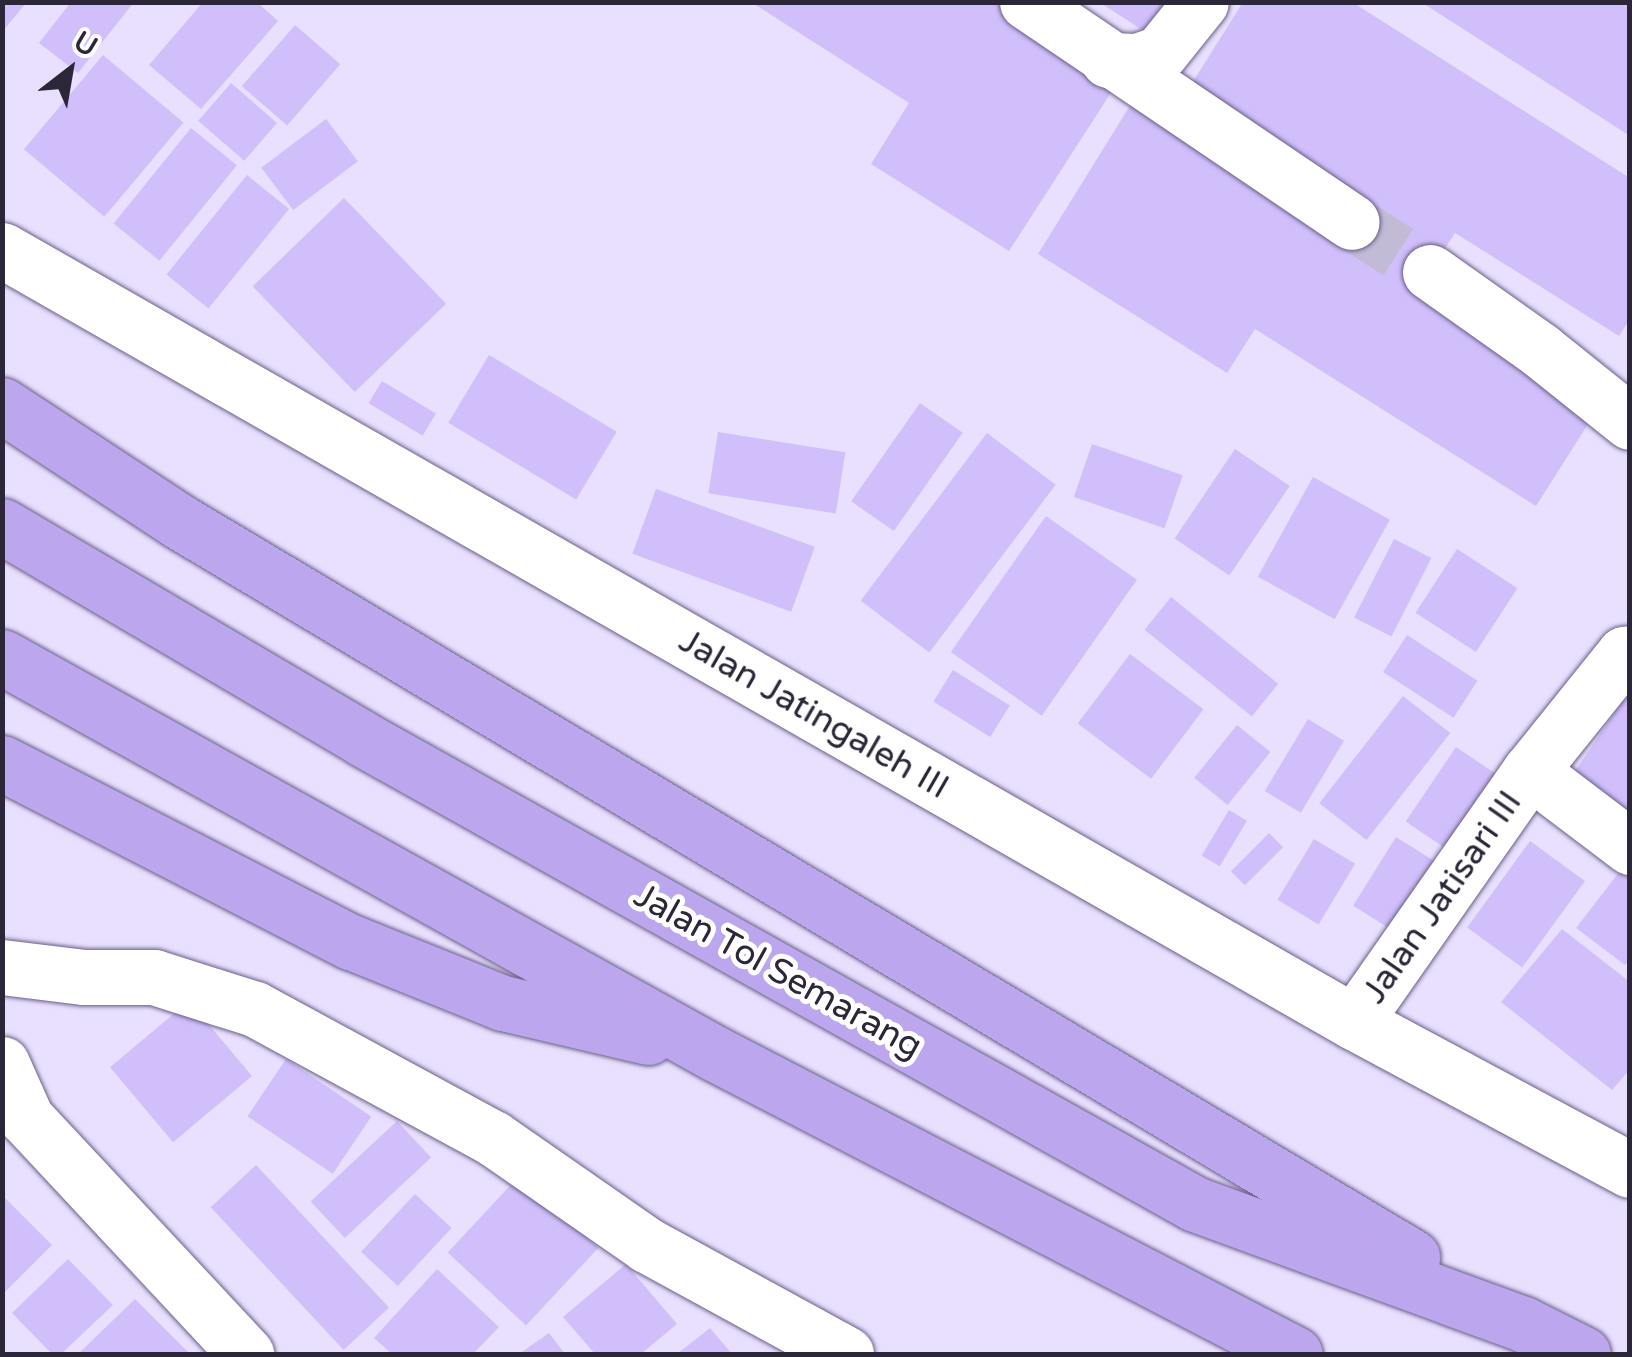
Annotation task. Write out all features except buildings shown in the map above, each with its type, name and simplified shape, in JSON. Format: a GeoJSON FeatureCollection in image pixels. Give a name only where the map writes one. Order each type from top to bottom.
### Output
{"type":"FeatureCollection","features":[{"type":"Feature","properties":{"kind":"highway"},"geometry":{"type":"LineString","coordinates":[[2,405],[180,522],[1523,1324]]}},
{"type":"Feature","properties":{"kind":"highway","name":"Jalan Tol Semarang"},"geometry":{"type":"LineString","coordinates":[[2,526],[364,739],[1195,1204],[1523,1324],[1583,1354]]}},
{"type":"Feature","properties":{"kind":"highway"},"geometry":{"type":"LineString","coordinates":[[2,657],[714,1053],[1295,1354]]}},
{"type":"Feature","properties":{"kind":"highway"},"geometry":{"type":"LineString","coordinates":[[2,762],[351,942],[503,1003],[714,1053]]}},
{"type":"Feature","properties":{"kind":"street"},"geometry":{"type":"LineString","coordinates":[[1027,2],[1352,222]]}},
{"type":"Feature","properties":{"kind":"street"},"geometry":{"type":"LineString","coordinates":[[1108,60],[1137,61],[1160,53],[1201,2]]}},
{"type":"Feature","properties":{"kind":"street","name":"Jalan Jatingaleh III"},"geometry":{"type":"LineString","coordinates":[[2,250],[1354,1022],[1630,1170]]}},
{"type":"Feature","properties":{"kind":"street"},"geometry":{"type":"LineString","coordinates":[[1430,272],[1540,350],[1630,422]]}},
{"type":"Feature","properties":{"kind":"street","name":"Jalan Jatisari III"},"geometry":{"type":"LineString","coordinates":[[1354,1022],[1530,771],[1627,648]]}},
{"type":"Feature","properties":{"kind":"street","name":"Jalan Jatisari III"},"geometry":{"type":"LineString","coordinates":[[1530,771],[1630,847]]}},
{"type":"Feature","properties":{"kind":"street"},"geometry":{"type":"LineString","coordinates":[[2,967],[84,976],[154,978],[254,1010],[493,1138],[647,1245],[846,1354]]}},
{"type":"Feature","properties":{"kind":"street"},"geometry":{"type":"LineString","coordinates":[[2,1064],[14,1132],[246,1354]]}},
{"type":"Feature","properties":{"kind":"tunnel"},"geometry":{"type":"LineString","coordinates":[[1352,222],[1430,272]]}}]}
